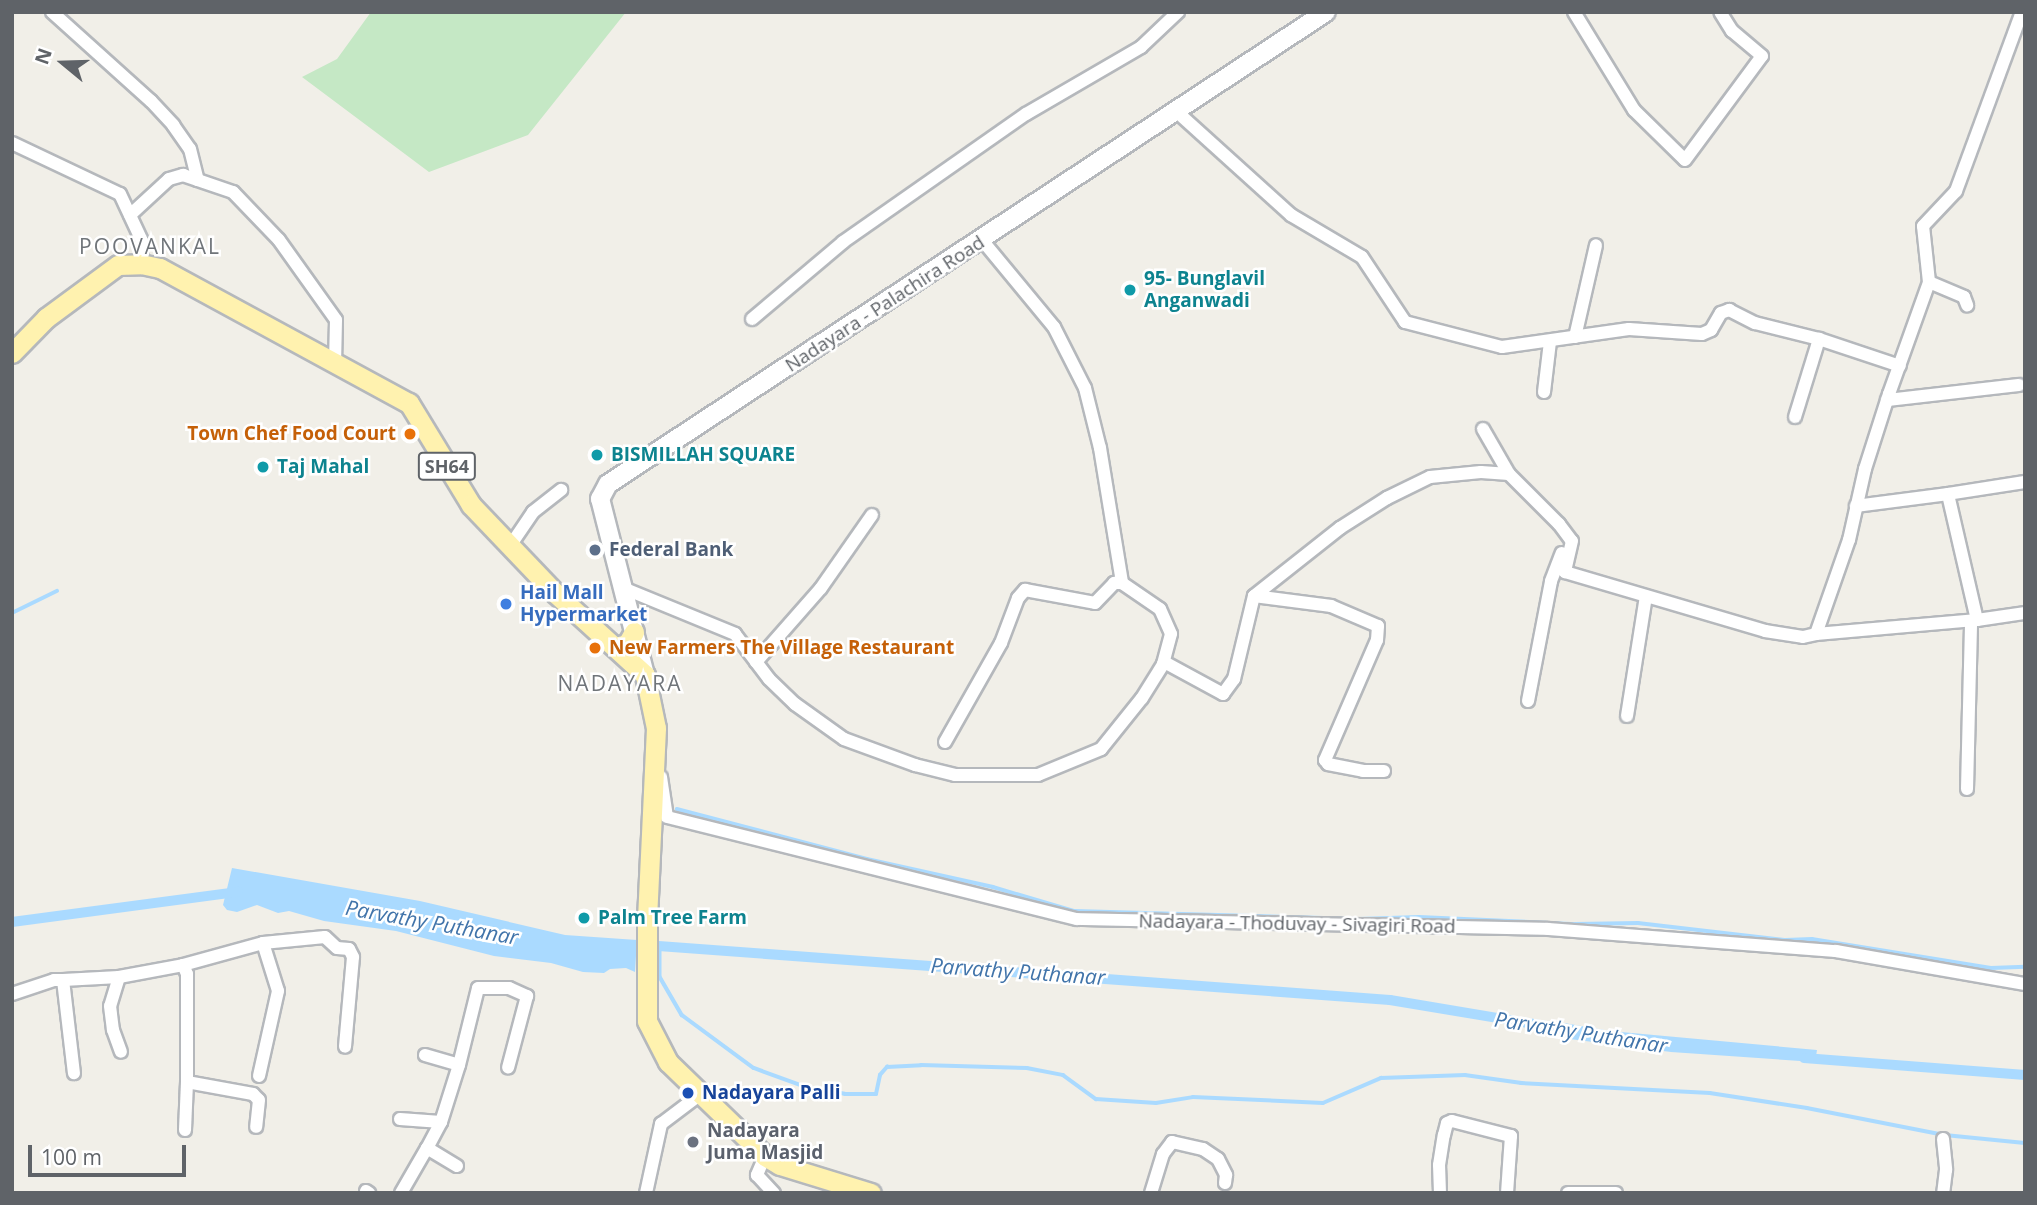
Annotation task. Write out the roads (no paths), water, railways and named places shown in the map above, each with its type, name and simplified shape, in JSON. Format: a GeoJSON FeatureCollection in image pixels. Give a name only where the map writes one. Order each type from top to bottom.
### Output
{"type":"FeatureCollection","features":[{"type":"Feature","properties":{"kind":"main road","name":"Nadayara - Palachira Road"},"geometry":{"type":"LineString","coordinates":[[645,675],[600,499],[608,484],[1326,12]]}},
{"type":"Feature","properties":{"kind":"main road","name":"SH64"},"geometry":{"type":"LineString","coordinates":[[141,264],[160,268],[409,403],[471,505],[555,593],[645,675]]}},
{"type":"Feature","properties":{"kind":"main road"},"geometry":{"type":"LineString","coordinates":[[12,353],[46,318],[118,265],[141,264]]}},
{"type":"Feature","properties":{"kind":"main road"},"geometry":{"type":"LineString","coordinates":[[615,647],[627,644],[634,632]]}},
{"type":"Feature","properties":{"kind":"main road"},"geometry":{"type":"LineString","coordinates":[[645,675],[656,728],[646,968],[647,1021],[654,1038],[668,1062],[765,1156],[780,1165],[871,1193]]}},
{"type":"Feature","properties":{"kind":"street"},"geometry":{"type":"LineString","coordinates":[[52,12],[151,100],[173,125],[190,149],[198,180]]}},
{"type":"Feature","properties":{"kind":"street"},"geometry":{"type":"LineString","coordinates":[[752,319],[843,242],[1027,114],[1141,47],[1178,12]]}},
{"type":"Feature","properties":{"kind":"street"},"geometry":{"type":"LineString","coordinates":[[1574,12],[1634,110],[1685,160],[1762,56],[1732,31],[1720,12]]}},
{"type":"Feature","properties":{"kind":"street"},"geometry":{"type":"LineString","coordinates":[[1816,634],[1849,540],[1856,506],[1887,400],[1929,282],[1923,226],[1956,191],[2022,12]]}},
{"type":"Feature","properties":{"kind":"street"},"geometry":{"type":"LineString","coordinates":[[1176,111],[1291,215],[1362,257],[1405,322],[1502,348],[1629,329],[1702,334],[1711,330],[1716,318],[1726,310],[1755,323],[1819,339],[1900,366]]}},
{"type":"Feature","properties":{"kind":"street"},"geometry":{"type":"LineString","coordinates":[[12,143],[120,194],[142,240],[141,264]]}},
{"type":"Feature","properties":{"kind":"street"},"geometry":{"type":"LineString","coordinates":[[130,215],[169,179],[183,175],[233,192],[279,240],[336,320],[335,363]]}},
{"type":"Feature","properties":{"kind":"street"},"geometry":{"type":"LineString","coordinates":[[982,240],[1054,327],[1085,388],[1100,448],[1122,583]]}},
{"type":"Feature","properties":{"kind":"street"},"geometry":{"type":"LineString","coordinates":[[1575,337],[1596,245]]}},
{"type":"Feature","properties":{"kind":"street"},"geometry":{"type":"LineString","coordinates":[[1929,282],[1963,296],[1967,305]]}},
{"type":"Feature","properties":{"kind":"street"},"geometry":{"type":"LineString","coordinates":[[1795,417],[1819,339]]}},
{"type":"Feature","properties":{"kind":"street"},"geometry":{"type":"LineString","coordinates":[[1544,392],[1550,342]]}},
{"type":"Feature","properties":{"kind":"street"},"geometry":{"type":"LineString","coordinates":[[1887,400],[2019,385]]}},
{"type":"Feature","properties":{"kind":"street"},"geometry":{"type":"LineString","coordinates":[[1483,429],[1509,474],[1572,541],[1565,572],[1765,631],[1803,637],[1974,621],[2025,613]]}},
{"type":"Feature","properties":{"kind":"street"},"geometry":{"type":"LineString","coordinates":[[1163,664],[1166,663],[1223,694],[1234,679],[1254,596],[1340,528],[1387,498],[1430,477],[1480,472],[1509,474]]}},
{"type":"Feature","properties":{"kind":"street"},"geometry":{"type":"LineString","coordinates":[[1856,506],[2025,482]]}},
{"type":"Feature","properties":{"kind":"street"},"geometry":{"type":"LineString","coordinates":[[510,547],[533,512],[561,489]]}},
{"type":"Feature","properties":{"kind":"street"},"geometry":{"type":"LineString","coordinates":[[1948,494],[1974,621],[1967,789]]}},
{"type":"Feature","properties":{"kind":"street"},"geometry":{"type":"LineString","coordinates":[[757,662],[821,588],[872,515]]}},
{"type":"Feature","properties":{"kind":"street"},"geometry":{"type":"LineString","coordinates":[[1528,701],[1551,581],[1569,536]]}},
{"type":"Feature","properties":{"kind":"street"},"geometry":{"type":"LineString","coordinates":[[623,588],[735,634],[795,704],[844,738],[915,765],[955,775],[990,777],[1038,775],[1101,749],[1142,698],[1163,664],[1171,634],[1160,609],[1122,583],[1114,583],[1095,603],[1025,590],[1018,598],[1001,643],[945,742]]}},
{"type":"Feature","properties":{"kind":"street"},"geometry":{"type":"LineString","coordinates":[[1254,596],[1331,606],[1378,626],[1377,640],[1325,760],[1328,764],[1363,771],[1384,771]]}},
{"type":"Feature","properties":{"kind":"street"},"geometry":{"type":"LineString","coordinates":[[1627,716],[1646,596]]}},
{"type":"Feature","properties":{"kind":"street","name":"Nadayara - Thoduvay - Sivagiri Road"},"geometry":{"type":"LineString","coordinates":[[656,728],[667,817],[1077,919],[1548,929],[1836,951],[2025,984]]}},
{"type":"Feature","properties":{"kind":"street"},"geometry":{"type":"LineString","coordinates":[[12,995],[54,980],[119,977],[183,965],[263,943],[325,937],[337,948],[349,949],[353,957],[345,1047]]}},
{"type":"Feature","properties":{"kind":"street"},"geometry":{"type":"LineString","coordinates":[[259,1076],[278,991],[263,943]]}},
{"type":"Feature","properties":{"kind":"street"},"geometry":{"type":"LineString","coordinates":[[183,965],[187,974],[185,1130]]}},
{"type":"Feature","properties":{"kind":"street"},"geometry":{"type":"LineString","coordinates":[[119,977],[110,1006],[113,1030],[121,1052]]}},
{"type":"Feature","properties":{"kind":"street"},"geometry":{"type":"LineString","coordinates":[[64,980],[74,1073]]}},
{"type":"Feature","properties":{"kind":"street"},"geometry":{"type":"LineString","coordinates":[[401,1193],[441,1122],[459,1065],[478,988],[509,988],[527,996],[508,1068]]}},
{"type":"Feature","properties":{"kind":"street"},"geometry":{"type":"LineString","coordinates":[[425,1055],[459,1065]]}},
{"type":"Feature","properties":{"kind":"street"},"geometry":{"type":"LineString","coordinates":[[187,1082],[253,1094],[259,1100],[256,1127]]}},
{"type":"Feature","properties":{"kind":"street"},"geometry":{"type":"LineString","coordinates":[[646,1193],[661,1124],[702,1093]]}},
{"type":"Feature","properties":{"kind":"street"},"geometry":{"type":"LineString","coordinates":[[400,1119],[441,1122]]}},
{"type":"Feature","properties":{"kind":"street"},"geometry":{"type":"LineString","coordinates":[[1440,1193],[1439,1165],[1444,1135],[1447,1123],[1452,1121],[1510,1134],[1507,1193]]}},
{"type":"Feature","properties":{"kind":"street"},"geometry":{"type":"LineString","coordinates":[[1942,1139],[1946,1170],[1943,1193]]}},
{"type":"Feature","properties":{"kind":"street"},"geometry":{"type":"LineString","coordinates":[[1151,1193],[1163,1154],[1172,1142],[1195,1150],[1203,1149],[1218,1159],[1223,1166],[1225,1183]]}},
{"type":"Feature","properties":{"kind":"street"},"geometry":{"type":"LineString","coordinates":[[427,1147],[457,1166]]}},
{"type":"Feature","properties":{"kind":"street"},"geometry":{"type":"LineString","coordinates":[[765,1156],[757,1175],[774,1193]]}},
{"type":"Feature","properties":{"kind":"street"},"geometry":{"type":"LineString","coordinates":[[1568,1193],[1616,1193]]}},
{"type":"Feature","properties":{"kind":"water"},"geometry":{"type":"Polygon","coordinates":[[[232,868],[420,901],[565,935],[637,940],[635,972],[626,968],[610,969],[604,973],[583,972],[551,963],[494,956],[396,931],[324,921],[289,911],[278,913],[257,905],[237,912],[227,910],[223,905],[232,868]]]}},
{"type":"Feature","properties":{"kind":"water"},"geometry":{"type":"Polygon","coordinates":[[[1564,1023],[1610,1031],[1817,1050],[1815,1062],[1671,1052],[1562,1038],[1564,1023]]]}},
{"type":"Feature","properties":{"kind":"waterway"},"geometry":{"type":"LineString","coordinates":[[12,613],[57,591]]}},
{"type":"Feature","properties":{"kind":"waterway"},"geometry":{"type":"LineString","coordinates":[[677,809],[867,859],[993,887],[1074,911],[1359,919],[1419,917],[1576,924],[1638,923],[1786,940],[1812,939],[1991,968],[2025,967]]}},
{"type":"Feature","properties":{"kind":"waterway","name":"Parvathy Puthanar"},"geometry":{"type":"LineString","coordinates":[[12,922],[238,892]]}},
{"type":"Feature","properties":{"kind":"waterway","name":"Parvathy Puthanar"},"geometry":{"type":"LineString","coordinates":[[645,945],[1390,1000],[1576,1031]]}},
{"type":"Feature","properties":{"kind":"waterway"},"geometry":{"type":"LineString","coordinates":[[660,946],[660,977],[682,1015],[754,1068],[809,1088],[845,1094],[876,1094],[880,1075],[887,1067],[921,1065],[1027,1068],[1063,1075],[1096,1099],[1156,1103],[1193,1097],[1323,1103],[1381,1078],[1465,1075],[1521,1083],[1710,1093],[1807,1108],[1945,1135],[2025,1143]]}},
{"type":"Feature","properties":{"kind":"waterway","name":"Parvathy Puthanar"},"geometry":{"type":"LineString","coordinates":[[1804,1058],[2025,1075]]}},
{"type":"Feature","properties":{"kind":"place","name":"95- Bunglavil Anganwadi"},"geometry":{"type":"Point","coordinates":[1130,290]}},
{"type":"Feature","properties":{"kind":"place","name":"Town Chef Food Court"},"geometry":{"type":"Point","coordinates":[410,434]}},
{"type":"Feature","properties":{"kind":"place","name":"BISMILLAH SQUARE"},"geometry":{"type":"Point","coordinates":[597,455]}},
{"type":"Feature","properties":{"kind":"place","name":"Taj Mahal"},"geometry":{"type":"Point","coordinates":[263,467]}},
{"type":"Feature","properties":{"kind":"place","name":"Federal Bank"},"geometry":{"type":"Point","coordinates":[595,550]}},
{"type":"Feature","properties":{"kind":"place","name":"Hail Mall Hypermarket"},"geometry":{"type":"Point","coordinates":[506,604]}},
{"type":"Feature","properties":{"kind":"place","name":"New Farmers The Village Restaurant"},"geometry":{"type":"Point","coordinates":[595,648]}},
{"type":"Feature","properties":{"kind":"place","name":"Palm Tree Farm"},"geometry":{"type":"Point","coordinates":[584,918]}},
{"type":"Feature","properties":{"kind":"place","name":"Nadayara Palli"},"geometry":{"type":"Point","coordinates":[688,1093]}},
{"type":"Feature","properties":{"kind":"place","name":"Nadayara Juma Masjid"},"geometry":{"type":"Point","coordinates":[693,1142]}},
{"type":"Feature","properties":{"kind":"district","name":"POOVANKAL"},"geometry":{"type":"Point","coordinates":[150,246]}},
{"type":"Feature","properties":{"kind":"district","name":"NADAYARA"},"geometry":{"type":"Point","coordinates":[620,683]}}]}
